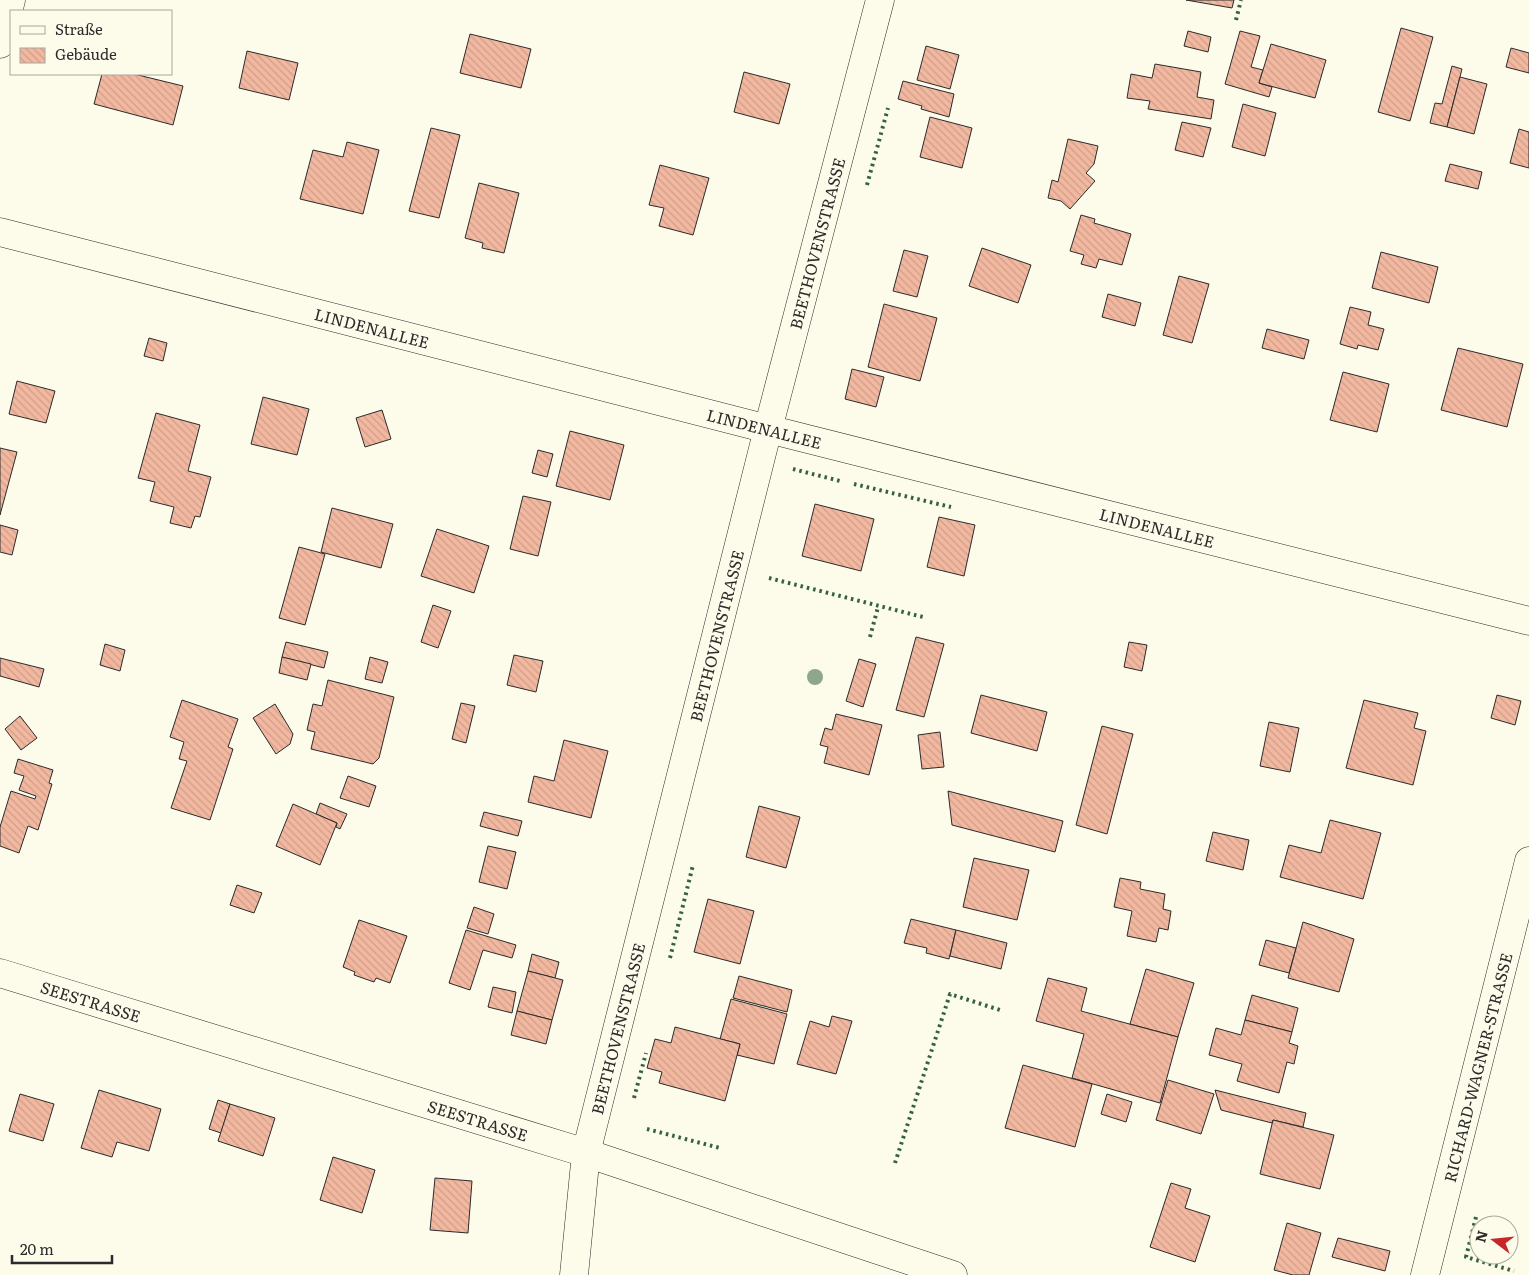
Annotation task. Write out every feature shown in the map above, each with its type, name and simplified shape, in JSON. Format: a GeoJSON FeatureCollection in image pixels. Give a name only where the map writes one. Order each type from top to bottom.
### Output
{"type":"FeatureCollection","features":[{"type":"Feature","properties":{"kind":"street"},"geometry":{"type":"LineString","coordinates":[[0,44],[11,0]]}},
{"type":"Feature","properties":{"kind":"street","name":"BEETHOVENSTRASSE"},"geometry":{"type":"LineString","coordinates":[[574,1275],[586,1153],[768,429],[880,0]]}},
{"type":"Feature","properties":{"kind":"street","name":"LINDENALLEE"},"geometry":{"type":"LineString","coordinates":[[0,232],[768,429],[1529,621]]}},
{"type":"Feature","properties":{"kind":"street","name":"RICHARD-WAGNER-STRASSE"},"geometry":{"type":"LineString","coordinates":[[1425,1275],[1529,861]]}},
{"type":"Feature","properties":{"kind":"street","name":"SEESTRASSE"},"geometry":{"type":"LineString","coordinates":[[0,973],[586,1153],[953,1275]]}},
{"type":"Feature","properties":{"kind":"building"},"geometry":{"type":"Polygon","coordinates":[[[1186,0],[1234,0],[1232,8],[1186,0]]]}},
{"type":"Feature","properties":{"kind":"building"},"geometry":{"type":"Polygon","coordinates":[[[1401,28],[1433,37],[1410,121],[1378,112],[1401,28]]]}},
{"type":"Feature","properties":{"kind":"building"},"geometry":{"type":"Polygon","coordinates":[[[1188,31],[1211,37],[1208,52],[1184,46],[1188,31]]]}},
{"type":"Feature","properties":{"kind":"building"},"geometry":{"type":"Polygon","coordinates":[[[1240,31],[1260,36],[1251,67],[1263,70],[1259,83],[1272,87],[1269,97],[1225,84],[1240,31]]]}},
{"type":"Feature","properties":{"kind":"building"},"geometry":{"type":"Polygon","coordinates":[[[470,34],[531,49],[521,88],[460,73],[470,34]]]}},
{"type":"Feature","properties":{"kind":"building"},"geometry":{"type":"Polygon","coordinates":[[[1271,44],[1326,60],[1315,98],[1259,83],[1271,44]]]}},
{"type":"Feature","properties":{"kind":"building"},"geometry":{"type":"Polygon","coordinates":[[[926,46],[959,55],[950,89],[917,80],[926,46]]]}},
{"type":"Feature","properties":{"kind":"building"},"geometry":{"type":"Polygon","coordinates":[[[1511,48],[1529,53],[1529,73],[1506,67],[1511,48]]]}},
{"type":"Feature","properties":{"kind":"building"},"geometry":{"type":"Polygon","coordinates":[[[247,51],[298,63],[289,100],[239,88],[247,51]]]}},
{"type":"Feature","properties":{"kind":"building"},"geometry":{"type":"Polygon","coordinates":[[[1155,64],[1201,72],[1197,97],[1214,100],[1211,119],[1148,109],[1150,101],[1127,98],[1131,74],[1152,78],[1155,64]]]}},
{"type":"Feature","properties":{"kind":"building"},"geometry":{"type":"Polygon","coordinates":[[[1452,66],[1462,69],[1447,127],[1430,123],[1435,103],[1442,104],[1452,66]]]}},
{"type":"Feature","properties":{"kind":"building"},"geometry":{"type":"Polygon","coordinates":[[[744,72],[790,84],[779,124],[734,112],[744,72]]]}},
{"type":"Feature","properties":{"kind":"building"},"geometry":{"type":"Polygon","coordinates":[[[102,75],[138,75],[183,86],[173,125],[94,104],[102,75]]]}},
{"type":"Feature","properties":{"kind":"building"},"geometry":{"type":"Polygon","coordinates":[[[1460,77],[1487,84],[1474,134],[1447,127],[1460,77]]]}},
{"type":"Feature","properties":{"kind":"building"},"geometry":{"type":"Polygon","coordinates":[[[903,81],[954,94],[949,117],[921,109],[922,106],[898,99],[903,81]]]}},
{"type":"Feature","properties":{"kind":"building"},"geometry":{"type":"Polygon","coordinates":[[[1243,104],[1276,113],[1265,156],[1232,147],[1243,104]]]}},
{"type":"Feature","properties":{"kind":"building"},"geometry":{"type":"Polygon","coordinates":[[[930,117],[972,128],[962,168],[920,157],[930,117]]]}},
{"type":"Feature","properties":{"kind":"building"},"geometry":{"type":"Polygon","coordinates":[[[1182,122],[1211,128],[1203,157],[1175,150],[1182,122]]]}},
{"type":"Feature","properties":{"kind":"building"},"geometry":{"type":"Polygon","coordinates":[[[431,128],[460,135],[439,218],[409,211],[431,128]]]}},
{"type":"Feature","properties":{"kind":"building"},"geometry":{"type":"Polygon","coordinates":[[[1519,129],[1529,132],[1529,168],[1510,163],[1519,129]]]}},
{"type":"Feature","properties":{"kind":"building"},"geometry":{"type":"Polygon","coordinates":[[[1068,139],[1098,146],[1094,164],[1086,173],[1095,181],[1070,209],[1061,201],[1048,198],[1052,180],[1058,182],[1068,139]]]}},
{"type":"Feature","properties":{"kind":"building"},"geometry":{"type":"Polygon","coordinates":[[[347,142],[379,150],[363,214],[300,199],[313,150],[343,157],[347,142]]]}},
{"type":"Feature","properties":{"kind":"building"},"geometry":{"type":"Polygon","coordinates":[[[1450,164],[1482,172],[1478,189],[1445,181],[1450,164]]]}},
{"type":"Feature","properties":{"kind":"building"},"geometry":{"type":"Polygon","coordinates":[[[660,165],[709,178],[693,235],[659,226],[664,208],[649,205],[660,165]]]}},
{"type":"Feature","properties":{"kind":"building"},"geometry":{"type":"Polygon","coordinates":[[[479,183],[519,193],[504,253],[482,248],[483,243],[465,238],[479,183]]]}},
{"type":"Feature","properties":{"kind":"building"},"geometry":{"type":"Polygon","coordinates":[[[1081,215],[1095,219],[1094,223],[1131,234],[1122,265],[1099,259],[1096,268],[1081,264],[1084,255],[1070,251],[1081,215]]]}},
{"type":"Feature","properties":{"kind":"building"},"geometry":{"type":"Polygon","coordinates":[[[982,248],[1031,265],[1018,303],[969,286],[982,248]]]}},
{"type":"Feature","properties":{"kind":"building"},"geometry":{"type":"Polygon","coordinates":[[[904,250],[928,256],[917,297],[893,291],[904,250]]]}},
{"type":"Feature","properties":{"kind":"building"},"geometry":{"type":"Polygon","coordinates":[[[1381,252],[1438,267],[1429,303],[1372,288],[1381,252]]]}},
{"type":"Feature","properties":{"kind":"building"},"geometry":{"type":"Polygon","coordinates":[[[1179,276],[1209,284],[1192,343],[1163,335],[1179,276]]]}},
{"type":"Feature","properties":{"kind":"building"},"geometry":{"type":"Polygon","coordinates":[[[1108,294],[1141,303],[1135,326],[1102,317],[1108,294]]]}},
{"type":"Feature","properties":{"kind":"building"},"geometry":{"type":"Polygon","coordinates":[[[884,304],[937,318],[920,381],[868,367],[884,304]]]}},
{"type":"Feature","properties":{"kind":"building"},"geometry":{"type":"Polygon","coordinates":[[[1350,307],[1371,312],[1368,325],[1384,329],[1378,350],[1358,345],[1357,349],[1340,344],[1350,307]]]}},
{"type":"Feature","properties":{"kind":"building"},"geometry":{"type":"Polygon","coordinates":[[[1267,329],[1309,340],[1304,359],[1262,348],[1267,329]]]}},
{"type":"Feature","properties":{"kind":"building"},"geometry":{"type":"Polygon","coordinates":[[[149,338],[167,343],[163,361],[144,356],[149,338]]]}},
{"type":"Feature","properties":{"kind":"building"},"geometry":{"type":"Polygon","coordinates":[[[1458,348],[1523,364],[1507,427],[1441,410],[1458,348]]]}},
{"type":"Feature","properties":{"kind":"building"},"geometry":{"type":"Polygon","coordinates":[[[852,369],[884,377],[876,407],[845,399],[852,369]]]}},
{"type":"Feature","properties":{"kind":"building"},"geometry":{"type":"Polygon","coordinates":[[[1343,372],[1389,384],[1377,432],[1330,420],[1343,372]]]}},
{"type":"Feature","properties":{"kind":"building"},"geometry":{"type":"Polygon","coordinates":[[[17,381],[55,391],[46,423],[9,414],[17,381]]]}},
{"type":"Feature","properties":{"kind":"building"},"geometry":{"type":"Polygon","coordinates":[[[263,397],[309,409],[297,455],[251,444],[263,397]]]}},
{"type":"Feature","properties":{"kind":"building"},"geometry":{"type":"Polygon","coordinates":[[[382,410],[391,439],[365,447],[356,418],[382,410]]]}},
{"type":"Feature","properties":{"kind":"building"},"geometry":{"type":"Polygon","coordinates":[[[156,413],[200,425],[188,471],[211,477],[200,517],[195,516],[191,528],[170,523],[174,507],[150,501],[155,482],[138,478],[156,413]]]}},
{"type":"Feature","properties":{"kind":"building"},"geometry":{"type":"Polygon","coordinates":[[[570,431],[624,445],[610,500],[556,486],[570,431]]]}},
{"type":"Feature","properties":{"kind":"building"},"geometry":{"type":"Polygon","coordinates":[[[0,448],[17,452],[0,515],[0,448]]]}},
{"type":"Feature","properties":{"kind":"building"},"geometry":{"type":"Polygon","coordinates":[[[538,450],[553,454],[547,477],[532,473],[538,450]]]}},
{"type":"Feature","properties":{"kind":"building"},"geometry":{"type":"Polygon","coordinates":[[[523,496],[551,502],[538,556],[510,549],[523,496]]]}},
{"type":"Feature","properties":{"kind":"building"},"geometry":{"type":"Polygon","coordinates":[[[815,504],[874,519],[861,571],[802,556],[815,504]]]}},
{"type":"Feature","properties":{"kind":"building"},"geometry":{"type":"Polygon","coordinates":[[[332,508],[393,524],[381,568],[321,552],[332,508]]]}},
{"type":"Feature","properties":{"kind":"building"},"geometry":{"type":"Polygon","coordinates":[[[939,517],[975,525],[964,576],[927,567],[939,517]]]}},
{"type":"Feature","properties":{"kind":"building"},"geometry":{"type":"Polygon","coordinates":[[[0,525],[18,530],[12,555],[0,552],[0,525]]]}},
{"type":"Feature","properties":{"kind":"building"},"geometry":{"type":"Polygon","coordinates":[[[437,529],[489,546],[474,593],[421,576],[437,529]]]}},
{"type":"Feature","properties":{"kind":"building"},"geometry":{"type":"Polygon","coordinates":[[[299,547],[325,554],[305,625],[279,618],[299,547]]]}},
{"type":"Feature","properties":{"kind":"building"},"geometry":{"type":"Polygon","coordinates":[[[433,605],[451,611],[438,648],[421,642],[433,605]]]}},
{"type":"Feature","properties":{"kind":"building"},"geometry":{"type":"Polygon","coordinates":[[[916,637],[944,644],[924,717],[896,710],[916,637]]]}},
{"type":"Feature","properties":{"kind":"building"},"geometry":{"type":"Polygon","coordinates":[[[286,642],[328,652],[324,668],[282,657],[286,642]]]}},
{"type":"Feature","properties":{"kind":"building"},"geometry":{"type":"Polygon","coordinates":[[[1129,642],[1147,645],[1142,671],[1124,667],[1129,642]]]}},
{"type":"Feature","properties":{"kind":"building"},"geometry":{"type":"Polygon","coordinates":[[[105,644],[125,650],[120,671],[100,665],[105,644]]]}},
{"type":"Feature","properties":{"kind":"building"},"geometry":{"type":"Polygon","coordinates":[[[514,655],[543,661],[536,692],[507,685],[514,655]]]}},
{"type":"Feature","properties":{"kind":"building"},"geometry":{"type":"Polygon","coordinates":[[[282,657],[311,664],[307,680],[279,673],[282,657]]]}},
{"type":"Feature","properties":{"kind":"building"},"geometry":{"type":"Polygon","coordinates":[[[370,657],[388,662],[382,683],[365,679],[370,657]]]}},
{"type":"Feature","properties":{"kind":"building"},"geometry":{"type":"Polygon","coordinates":[[[0,658],[44,669],[39,687],[0,676],[0,658]]]}},
{"type":"Feature","properties":{"kind":"building"},"geometry":{"type":"Polygon","coordinates":[[[859,659],[876,664],[863,707],[846,701],[859,659]]]}},
{"type":"Feature","properties":{"kind":"building"},"geometry":{"type":"Polygon","coordinates":[[[328,680],[394,697],[379,758],[373,764],[311,749],[315,732],[307,730],[313,704],[322,706],[328,680]]]}},
{"type":"Feature","properties":{"kind":"building"},"geometry":{"type":"Polygon","coordinates":[[[981,695],[1047,712],[1037,751],[971,733],[981,695]]]}},
{"type":"Feature","properties":{"kind":"building"},"geometry":{"type":"Polygon","coordinates":[[[1497,695],[1521,701],[1515,725],[1491,718],[1497,695]]]}},
{"type":"Feature","properties":{"kind":"building"},"geometry":{"type":"Polygon","coordinates":[[[182,700],[238,719],[228,747],[233,749],[210,820],[171,808],[187,761],[179,759],[184,742],[170,737],[182,700]]]}},
{"type":"Feature","properties":{"kind":"building"},"geometry":{"type":"Polygon","coordinates":[[[1364,700],[1418,713],[1414,728],[1426,731],[1413,785],[1346,768],[1364,700]]]}},
{"type":"Feature","properties":{"kind":"building"},"geometry":{"type":"Polygon","coordinates":[[[461,703],[475,706],[466,743],[452,739],[461,703]]]}},
{"type":"Feature","properties":{"kind":"building"},"geometry":{"type":"Polygon","coordinates":[[[275,704],[293,734],[290,744],[276,754],[253,718],[275,704]]]}},
{"type":"Feature","properties":{"kind":"building"},"geometry":{"type":"Polygon","coordinates":[[[836,714],[882,725],[869,775],[824,763],[828,747],[820,745],[825,728],[832,730],[836,714]]]}},
{"type":"Feature","properties":{"kind":"building"},"geometry":{"type":"Polygon","coordinates":[[[20,716],[37,738],[21,750],[5,729],[20,716]]]}},
{"type":"Feature","properties":{"kind":"building"},"geometry":{"type":"Polygon","coordinates":[[[1269,722],[1299,728],[1290,772],[1260,766],[1269,722]]]}},
{"type":"Feature","properties":{"kind":"building"},"geometry":{"type":"Polygon","coordinates":[[[1102,726],[1133,734],[1107,834],[1076,825],[1102,726]]]}},
{"type":"Feature","properties":{"kind":"building"},"geometry":{"type":"Polygon","coordinates":[[[940,732],[944,767],[922,769],[918,735],[940,732]]]}},
{"type":"Feature","properties":{"kind":"building"},"geometry":{"type":"Polygon","coordinates":[[[564,740],[608,751],[591,818],[528,802],[534,776],[554,781],[564,740]]]}},
{"type":"Feature","properties":{"kind":"building"},"geometry":{"type":"Polygon","coordinates":[[[18,759],[53,770],[49,783],[52,784],[38,830],[28,826],[19,853],[0,846],[0,827],[11,791],[35,799],[36,796],[19,790],[24,776],[14,773],[18,759]]]}},
{"type":"Feature","properties":{"kind":"building"},"geometry":{"type":"Polygon","coordinates":[[[348,776],[376,786],[369,807],[340,798],[348,776]]]}},
{"type":"Feature","properties":{"kind":"building"},"geometry":{"type":"Polygon","coordinates":[[[948,791],[1063,821],[1055,852],[952,825],[948,791]]]}},
{"type":"Feature","properties":{"kind":"building"},"geometry":{"type":"Polygon","coordinates":[[[320,803],[347,814],[340,829],[336,827],[337,823],[316,814],[320,803]]]}},
{"type":"Feature","properties":{"kind":"building"},"geometry":{"type":"Polygon","coordinates":[[[293,804],[337,823],[320,865],[276,846],[293,804]]]}},
{"type":"Feature","properties":{"kind":"building"},"geometry":{"type":"Polygon","coordinates":[[[759,806],[800,817],[786,868],[746,857],[759,806]]]}},
{"type":"Feature","properties":{"kind":"building"},"geometry":{"type":"Polygon","coordinates":[[[484,812],[522,821],[518,836],[480,826],[484,812]]]}},
{"type":"Feature","properties":{"kind":"building"},"geometry":{"type":"Polygon","coordinates":[[[1330,820],[1381,833],[1363,899],[1280,877],[1289,845],[1321,853],[1330,820]]]}},
{"type":"Feature","properties":{"kind":"building"},"geometry":{"type":"Polygon","coordinates":[[[1213,832],[1249,840],[1243,870],[1206,861],[1213,832]]]}},
{"type":"Feature","properties":{"kind":"building"},"geometry":{"type":"Polygon","coordinates":[[[488,846],[516,852],[507,889],[479,882],[488,846]]]}},
{"type":"Feature","properties":{"kind":"building"},"geometry":{"type":"Polygon","coordinates":[[[974,858],[1029,870],[1017,920],[963,907],[974,858]]]}},
{"type":"Feature","properties":{"kind":"building"},"geometry":{"type":"Polygon","coordinates":[[[1120,878],[1141,882],[1140,889],[1165,894],[1163,909],[1171,911],[1168,930],[1159,928],[1156,942],[1127,936],[1132,911],[1114,907],[1120,878]]]}},
{"type":"Feature","properties":{"kind":"building"},"geometry":{"type":"Polygon","coordinates":[[[237,885],[262,893],[254,913],[230,905],[237,885]]]}},
{"type":"Feature","properties":{"kind":"building"},"geometry":{"type":"Polygon","coordinates":[[[708,899],[754,911],[740,964],[694,952],[708,899]]]}},
{"type":"Feature","properties":{"kind":"building"},"geometry":{"type":"Polygon","coordinates":[[[474,907],[494,914],[488,934],[467,928],[474,907]]]}},
{"type":"Feature","properties":{"kind":"building"},"geometry":{"type":"Polygon","coordinates":[[[911,919],[956,930],[949,959],[926,953],[927,948],[904,943],[911,919]]]}},
{"type":"Feature","properties":{"kind":"building"},"geometry":{"type":"Polygon","coordinates":[[[359,920],[407,936],[390,983],[376,978],[374,982],[354,975],[355,972],[343,967],[359,920]]]}},
{"type":"Feature","properties":{"kind":"building"},"geometry":{"type":"Polygon","coordinates":[[[1303,922],[1354,939],[1339,992],[1288,978],[1303,922]]]}},
{"type":"Feature","properties":{"kind":"building"},"geometry":{"type":"Polygon","coordinates":[[[466,930],[516,945],[512,958],[483,950],[470,990],[449,983],[466,930]]]}},
{"type":"Feature","properties":{"kind":"building"},"geometry":{"type":"Polygon","coordinates":[[[956,930],[1007,943],[1001,969],[950,956],[956,930]]]}},
{"type":"Feature","properties":{"kind":"building"},"geometry":{"type":"Polygon","coordinates":[[[1266,940],[1296,948],[1289,973],[1259,965],[1266,940]]]}},
{"type":"Feature","properties":{"kind":"building"},"geometry":{"type":"Polygon","coordinates":[[[532,954],[559,962],[555,978],[528,971],[532,954]]]}},
{"type":"Feature","properties":{"kind":"building"},"geometry":{"type":"Polygon","coordinates":[[[1146,969],[1194,983],[1178,1037],[1130,1024],[1146,969]]]}},
{"type":"Feature","properties":{"kind":"building"},"geometry":{"type":"Polygon","coordinates":[[[528,971],[563,980],[552,1020],[517,1011],[528,971]]]}},
{"type":"Feature","properties":{"kind":"building"},"geometry":{"type":"Polygon","coordinates":[[[739,976],[792,990],[787,1012],[733,998],[739,976]]]}},
{"type":"Feature","properties":{"kind":"building"},"geometry":{"type":"Polygon","coordinates":[[[1048,978],[1087,988],[1081,1011],[1178,1037],[1160,1103],[1072,1078],[1084,1034],[1036,1021],[1048,978]]]}},
{"type":"Feature","properties":{"kind":"building"},"geometry":{"type":"Polygon","coordinates":[[[493,987],[516,992],[512,1013],[488,1007],[493,987]]]}},
{"type":"Feature","properties":{"kind":"building"},"geometry":{"type":"Polygon","coordinates":[[[1252,995],[1298,1008],[1292,1032],[1245,1020],[1252,995]]]}},
{"type":"Feature","properties":{"kind":"building"},"geometry":{"type":"Polygon","coordinates":[[[731,999],[787,1014],[774,1064],[737,1055],[740,1044],[720,1039],[731,999]]]}},
{"type":"Feature","properties":{"kind":"building"},"geometry":{"type":"Polygon","coordinates":[[[517,1011],[552,1020],[546,1044],[511,1035],[517,1011]]]}},
{"type":"Feature","properties":{"kind":"building"},"geometry":{"type":"Polygon","coordinates":[[[832,1016],[852,1021],[836,1074],[797,1064],[810,1021],[829,1027],[832,1016]]]}},
{"type":"Feature","properties":{"kind":"building"},"geometry":{"type":"Polygon","coordinates":[[[1245,1020],[1292,1032],[1289,1043],[1298,1046],[1294,1064],[1287,1062],[1279,1093],[1237,1081],[1242,1064],[1209,1055],[1216,1028],[1241,1035],[1245,1020]]]}},
{"type":"Feature","properties":{"kind":"building"},"geometry":{"type":"Polygon","coordinates":[[[675,1027],[740,1044],[725,1101],[659,1083],[662,1072],[647,1068],[655,1039],[671,1043],[675,1027]]]}},
{"type":"Feature","properties":{"kind":"building"},"geometry":{"type":"Polygon","coordinates":[[[1023,1065],[1092,1084],[1075,1147],[1005,1128],[1023,1065]]]}},
{"type":"Feature","properties":{"kind":"building"},"geometry":{"type":"Polygon","coordinates":[[[1168,1080],[1214,1094],[1201,1134],[1156,1120],[1168,1080]]]}},
{"type":"Feature","properties":{"kind":"building"},"geometry":{"type":"Polygon","coordinates":[[[99,1090],[161,1109],[149,1151],[117,1142],[112,1157],[81,1148],[99,1090]]]}},
{"type":"Feature","properties":{"kind":"building"},"geometry":{"type":"Polygon","coordinates":[[[1215,1090],[1306,1113],[1303,1127],[1273,1120],[1272,1123],[1221,1110],[1215,1090]]]}},
{"type":"Feature","properties":{"kind":"building"},"geometry":{"type":"Polygon","coordinates":[[[20,1094],[54,1104],[43,1141],[9,1131],[20,1094]]]}},
{"type":"Feature","properties":{"kind":"building"},"geometry":{"type":"Polygon","coordinates":[[[1107,1094],[1132,1102],[1126,1122],[1101,1114],[1107,1094]]]}},
{"type":"Feature","properties":{"kind":"building"},"geometry":{"type":"Polygon","coordinates":[[[218,1100],[230,1104],[221,1133],[209,1129],[218,1100]]]}},
{"type":"Feature","properties":{"kind":"building"},"geometry":{"type":"Polygon","coordinates":[[[230,1104],[275,1118],[263,1156],[218,1141],[230,1104]]]}},
{"type":"Feature","properties":{"kind":"building"},"geometry":{"type":"Polygon","coordinates":[[[1273,1120],[1334,1135],[1320,1189],[1260,1174],[1273,1120]]]}},
{"type":"Feature","properties":{"kind":"building"},"geometry":{"type":"Polygon","coordinates":[[[333,1157],[375,1170],[362,1213],[320,1200],[333,1157]]]}},
{"type":"Feature","properties":{"kind":"building"},"geometry":{"type":"Polygon","coordinates":[[[435,1178],[472,1181],[468,1233],[430,1230],[435,1178]]]}},
{"type":"Feature","properties":{"kind":"building"},"geometry":{"type":"Polygon","coordinates":[[[1171,1183],[1191,1189],[1185,1208],[1210,1216],[1195,1262],[1150,1247],[1171,1183]]]}},
{"type":"Feature","properties":{"kind":"building"},"geometry":{"type":"Polygon","coordinates":[[[1287,1223],[1321,1233],[1309,1275],[1293,1275],[1274,1270],[1287,1223]]]}},
{"type":"Feature","properties":{"kind":"building"},"geometry":{"type":"Polygon","coordinates":[[[1338,1238],[1390,1251],[1385,1271],[1332,1257],[1338,1238]]]}},
{"type":"Feature","properties":{"kind":"hedge"},"geometry":{"type":"LineString","coordinates":[[1236,20],[1241,0]]}},
{"type":"Feature","properties":{"kind":"hedge"},"geometry":{"type":"LineString","coordinates":[[867,185],[888,108]]}},
{"type":"Feature","properties":{"kind":"hedge"},"geometry":{"type":"LineString","coordinates":[[793,469],[840,481]]}},
{"type":"Feature","properties":{"kind":"hedge"},"geometry":{"type":"LineString","coordinates":[[854,484],[951,507]]}},
{"type":"Feature","properties":{"kind":"hedge"},"geometry":{"type":"LineString","coordinates":[[769,578],[923,617]]}},
{"type":"Feature","properties":{"kind":"hedge"},"geometry":{"type":"LineString","coordinates":[[870,637],[878,607]]}},
{"type":"Feature","properties":{"kind":"hedge"},"geometry":{"type":"LineString","coordinates":[[670,958],[693,865]]}},
{"type":"Feature","properties":{"kind":"hedge"},"geometry":{"type":"LineString","coordinates":[[895,1163],[950,994],[1003,1011]]}},
{"type":"Feature","properties":{"kind":"hedge"},"geometry":{"type":"LineString","coordinates":[[634,1098],[646,1053]]}},
{"type":"Feature","properties":{"kind":"hedge"},"geometry":{"type":"LineString","coordinates":[[647,1129],[720,1148]]}},
{"type":"Feature","properties":{"kind":"hedge"},"geometry":{"type":"LineString","coordinates":[[1469,1245],[1466,1257],[1469,1258]]}},
{"type":"Feature","properties":{"kind":"hedge"},"geometry":{"type":"LineString","coordinates":[[1493,1265],[1514,1271]]}}]}
